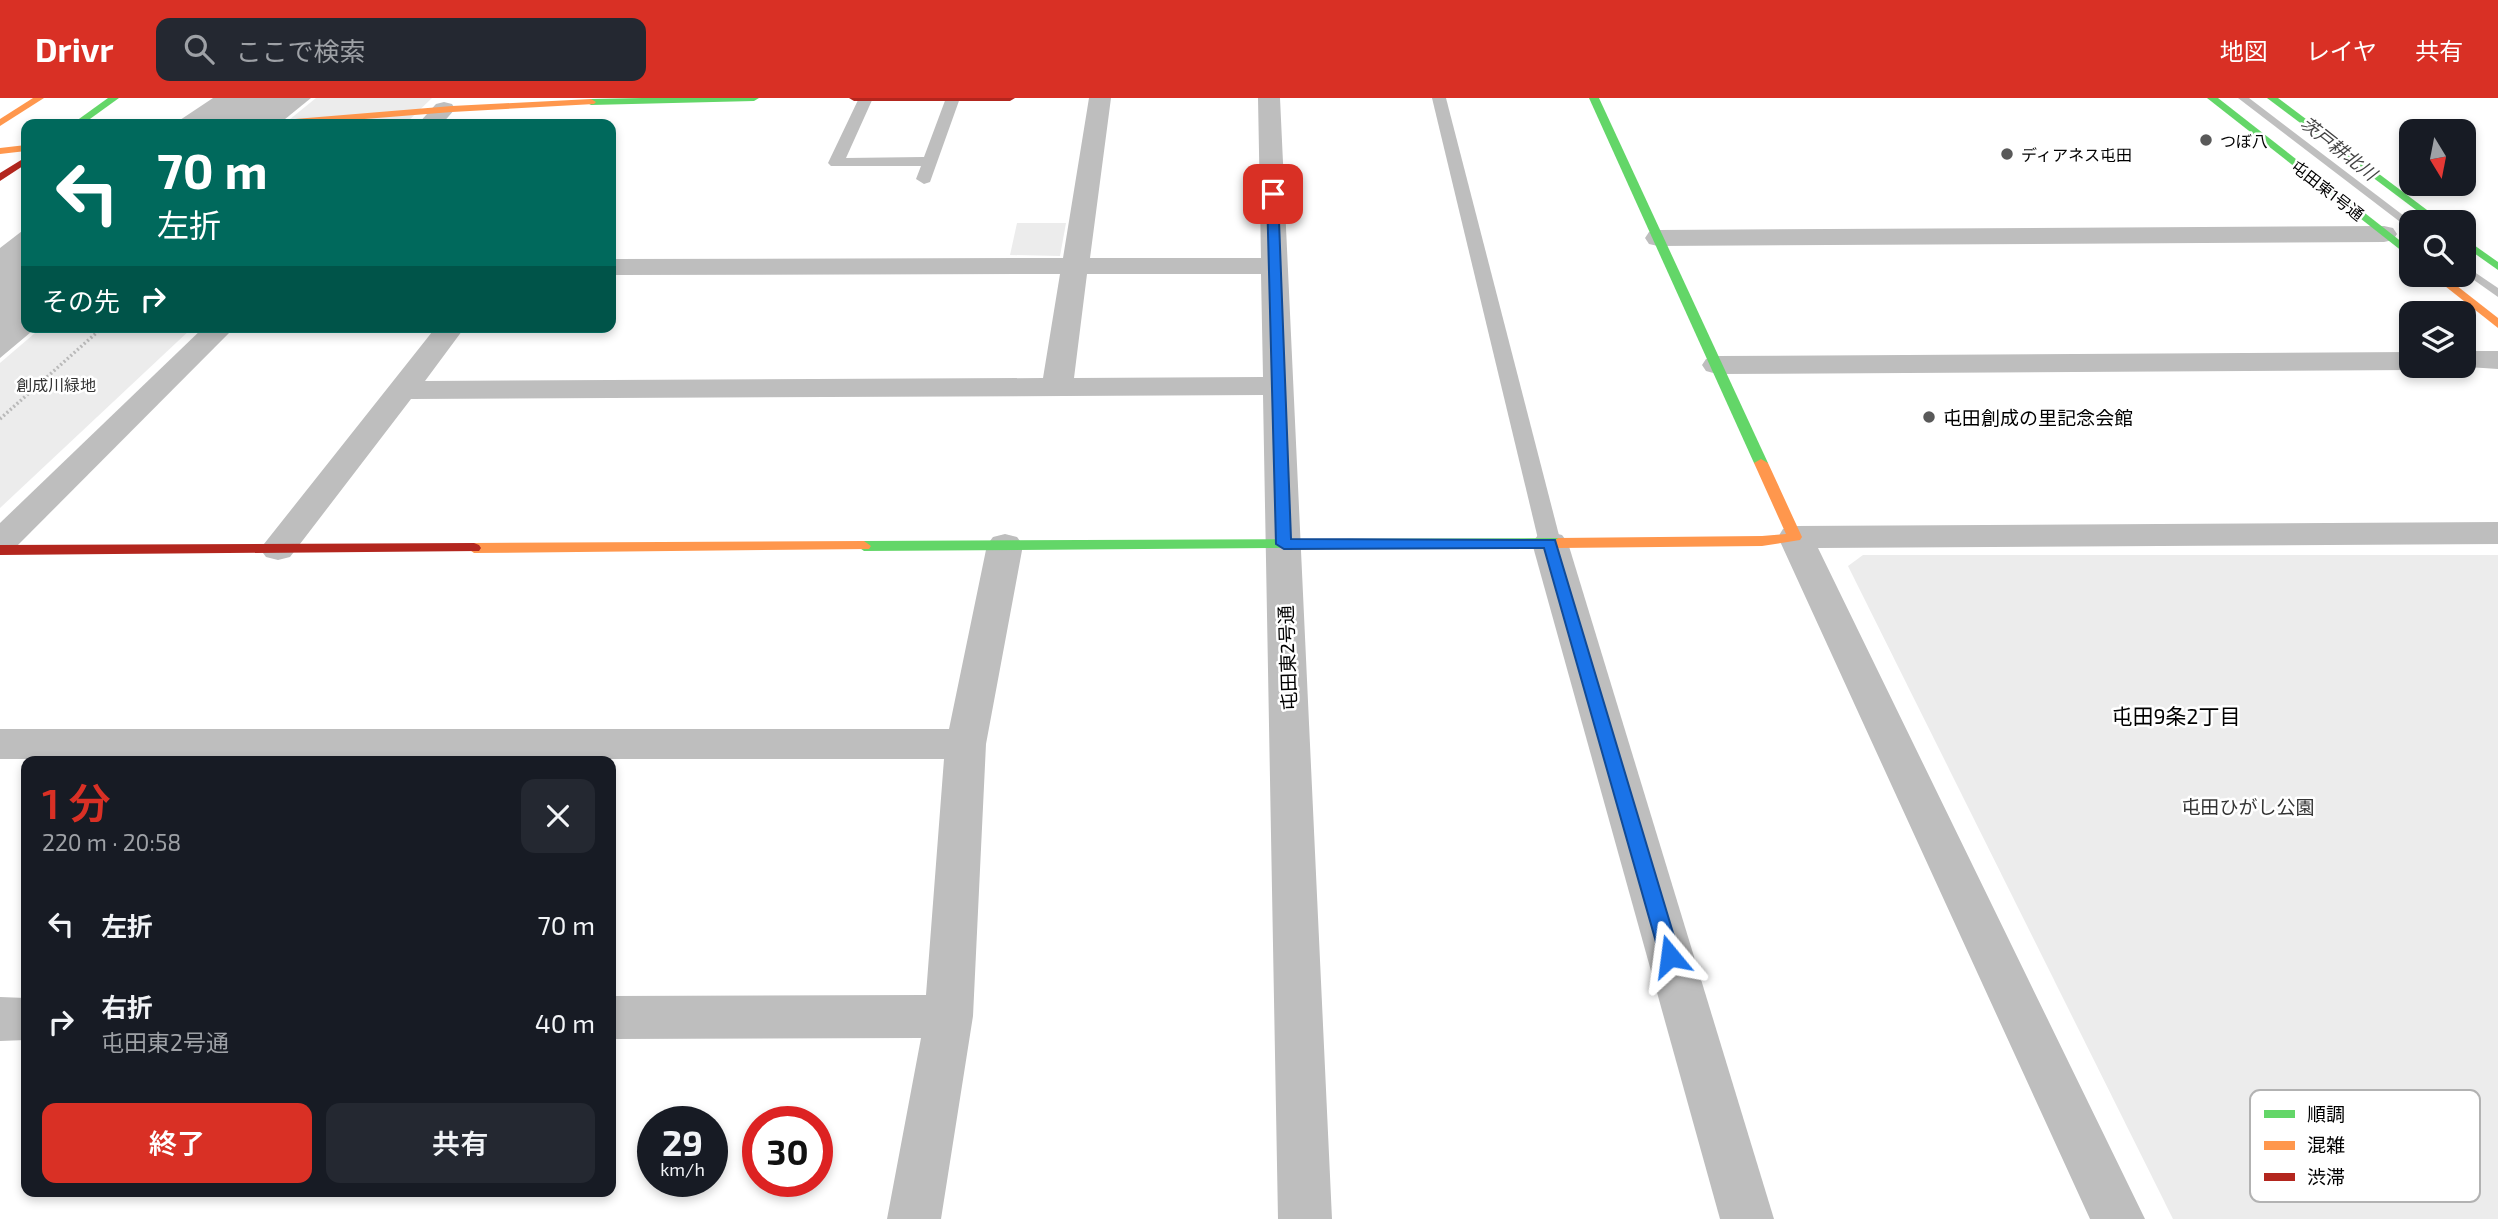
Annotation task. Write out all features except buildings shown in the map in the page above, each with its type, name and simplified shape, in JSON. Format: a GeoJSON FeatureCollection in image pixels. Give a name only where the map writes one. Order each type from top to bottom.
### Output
{"type":"FeatureCollection","features":[{"type":"Feature","properties":{"kind":"main road"},"geometry":{"type":"LineString","coordinates":[[84,119],[114,98]]}},
{"type":"Feature","properties":{"kind":"main road"},"geometry":{"type":"LineString","coordinates":[[327,119],[437,117],[619,98],[754,98]]}},
{"type":"Feature","properties":{"kind":"main road"},"geometry":{"type":"LineString","coordinates":[[854,98],[1010,98]]}},
{"type":"Feature","properties":{"kind":"main road"},"geometry":{"type":"LineString","coordinates":[[0,550],[1550,543],[1762,541],[1795,537],[1594,98]]}},
{"type":"Feature","properties":{"kind":"main road","name":"屯田東1号通"},"geometry":{"type":"LineString","coordinates":[[2211,98],[2399,246]]}},
{"type":"Feature","properties":{"kind":"main road"},"geometry":{"type":"LineString","coordinates":[[2272,98],[2422,210]]}},
{"type":"Feature","properties":{"kind":"main road"},"geometry":{"type":"LineString","coordinates":[[0,123],[29,101]]}},
{"type":"Feature","properties":{"kind":"main road"},"geometry":{"type":"LineString","coordinates":[[0,151],[21,149]]}},
{"type":"Feature","properties":{"kind":"main road"},"geometry":{"type":"LineString","coordinates":[[0,178],[21,163]]}},
{"type":"Feature","properties":{"kind":"main road"},"geometry":{"type":"LineString","coordinates":[[2476,250],[2498,267]]}},
{"type":"Feature","properties":{"kind":"main road"},"geometry":{"type":"LineString","coordinates":[[2451,287],[2498,324]]}},
{"type":"Feature","properties":{"kind":"street"},"geometry":{"type":"LineString","coordinates":[[1057,387],[1100,98]]}},
{"type":"Feature","properties":{"kind":"street","name":"屯田東2号通"},"geometry":{"type":"LineString","coordinates":[[1269,98],[1305,1219]]}},
{"type":"Feature","properties":{"kind":"street"},"geometry":{"type":"LineString","coordinates":[[1658,238],[2384,234]]}},
{"type":"Feature","properties":{"kind":"street"},"geometry":{"type":"LineString","coordinates":[[616,267],[1275,266]]}},
{"type":"Feature","properties":{"kind":"street"},"geometry":{"type":"LineString","coordinates":[[0,543],[215,333]]}},
{"type":"Feature","properties":{"kind":"street"},"geometry":{"type":"LineString","coordinates":[[278,549],[446,333]]}},
{"type":"Feature","properties":{"kind":"street"},"geometry":{"type":"LineString","coordinates":[[2476,360],[2498,360]]}},
{"type":"Feature","properties":{"kind":"street"},"geometry":{"type":"LineString","coordinates":[[1717,365],[2399,361]]}},
{"type":"Feature","properties":{"kind":"street"},"geometry":{"type":"LineString","coordinates":[[402,390],[1278,386]]}},
{"type":"Feature","properties":{"kind":"street"},"geometry":{"type":"LineString","coordinates":[[2118,1219],[1795,537],[2498,533]]}},
{"type":"Feature","properties":{"kind":"street"},"geometry":{"type":"LineString","coordinates":[[1550,543],[1747,1219]]}},
{"type":"Feature","properties":{"kind":"street"},"geometry":{"type":"LineString","coordinates":[[914,1219],[949,1016],[966,744],[1005,545]]}},
{"type":"Feature","properties":{"kind":"street"},"geometry":{"type":"LineString","coordinates":[[0,744],[966,744]]}},
{"type":"Feature","properties":{"kind":"street"},"geometry":{"type":"LineString","coordinates":[[616,1017],[949,1016]]}},
{"type":"Feature","properties":{"kind":"street"},"geometry":{"type":"LineString","coordinates":[[0,1019],[21,1019]]}},
{"type":"Feature","properties":{"kind":"lane"},"geometry":{"type":"LineString","coordinates":[[866,98],[836,163],[930,161]]}},
{"type":"Feature","properties":{"kind":"lane"},"geometry":{"type":"LineString","coordinates":[[923,179],[953,98]]}},
{"type":"Feature","properties":{"kind":"lane"},"geometry":{"type":"LineString","coordinates":[[1439,98],[1550,543]]}},
{"type":"Feature","properties":{"kind":"path"},"geometry":{"type":"LineString","coordinates":[[0,419],[96,333]]}},
{"type":"Feature","properties":{"kind":"green space"},"geometry":{"type":"Polygon","coordinates":[[[316,98],[432,98],[410,119],[290,119],[316,98]]]}},
{"type":"Feature","properties":{"kind":"green space"},"geometry":{"type":"Polygon","coordinates":[[[1017,223],[1066,223],[1060,256],[1010,255],[1017,223]]]}},
{"type":"Feature","properties":{"kind":"green space","name":"創成川緑地"},"geometry":{"type":"Polygon","coordinates":[[[35,333],[187,333],[0,508],[0,363],[35,333]]]}},
{"type":"Feature","properties":{"kind":"green space","name":"屯田ひがし公園"},"geometry":{"type":"Polygon","coordinates":[[[1863,555],[2498,555],[2498,1219],[2173,1219],[1848,566],[1863,555]]]}},
{"type":"Feature","properties":{"kind":"shaded area"},"geometry":{"type":"Polygon","coordinates":[[[213,98],[311,98],[285,119],[182,119],[213,98]]]}},
{"type":"Feature","properties":{"kind":"shaded area"},"geometry":{"type":"Polygon","coordinates":[[[21,232],[21,333],[30,333],[0,358],[0,248],[21,232]]]}},
{"type":"Feature","properties":{"kind":"waterway","name":"茨戸耕北川"},"geometry":{"type":"LineString","coordinates":[[2243,98],[2399,218]]}},
{"type":"Feature","properties":{"kind":"waterway","name":"茨戸耕北川"},"geometry":{"type":"LineString","coordinates":[[2476,277],[2498,294]]}},
{"type":"Feature","properties":{"kind":"traffic: fast"},"geometry":{"type":"LineString","coordinates":[[84,119],[114,98]]}},
{"type":"Feature","properties":{"kind":"traffic: fast"},"geometry":{"type":"LineString","coordinates":[[591,102],[754,98]]}},
{"type":"Feature","properties":{"kind":"traffic: fast"},"geometry":{"type":"LineString","coordinates":[[1594,98],[1761,463]]}},
{"type":"Feature","properties":{"kind":"traffic: fast"},"geometry":{"type":"LineString","coordinates":[[2212,98],[2399,246]]}},
{"type":"Feature","properties":{"kind":"traffic: fast"},"geometry":{"type":"LineString","coordinates":[[2272,98],[2422,210]]}},
{"type":"Feature","properties":{"kind":"traffic: fast"},"geometry":{"type":"LineString","coordinates":[[2476,250],[2498,267]]}},
{"type":"Feature","properties":{"kind":"traffic: fast"},"geometry":{"type":"LineString","coordinates":[[864,546],[1558,543]]}},
{"type":"Feature","properties":{"kind":"traffic: slow"},"geometry":{"type":"LineString","coordinates":[[0,123],[39,98]]}},
{"type":"Feature","properties":{"kind":"traffic: slow"},"geometry":{"type":"LineString","coordinates":[[331,119],[591,102]]}},
{"type":"Feature","properties":{"kind":"traffic: slow"},"geometry":{"type":"LineString","coordinates":[[0,151],[21,149]]}},
{"type":"Feature","properties":{"kind":"traffic: slow"},"geometry":{"type":"LineString","coordinates":[[2451,287],[2498,324]]}},
{"type":"Feature","properties":{"kind":"traffic: slow"},"geometry":{"type":"LineString","coordinates":[[1558,543],[1762,541],[1795,537],[1761,463]]}},
{"type":"Feature","properties":{"kind":"traffic: slow"},"geometry":{"type":"LineString","coordinates":[[474,548],[864,546]]}},
{"type":"Feature","properties":{"kind":"traffic: jam"},"geometry":{"type":"LineString","coordinates":[[854,98],[1010,98]]}},
{"type":"Feature","properties":{"kind":"traffic: jam"},"geometry":{"type":"LineString","coordinates":[[0,178],[21,163]]}},
{"type":"Feature","properties":{"kind":"traffic: jam"},"geometry":{"type":"LineString","coordinates":[[0,550],[474,548]]}},
{"type":"Feature","properties":{"kind":"place","name":"つぼ八"},"geometry":{"type":"Point","coordinates":[2206,140]}},
{"type":"Feature","properties":{"kind":"place","name":"ディアネス屯田"},"geometry":{"type":"Point","coordinates":[2007,154]}},
{"type":"Feature","properties":{"kind":"place","name":"屯田創成の里記念会館"},"geometry":{"type":"Point","coordinates":[1929,417]}},
{"type":"Feature","properties":{"kind":"district","name":"屯田9条2丁目"},"geometry":{"type":"Point","coordinates":[2176,715]}},
{"type":"Feature","properties":{"kind":"route"},"geometry":{"type":"LineString","coordinates":[[1273,194],[1284,544],[1550,543],[1670,956]]}}]}
